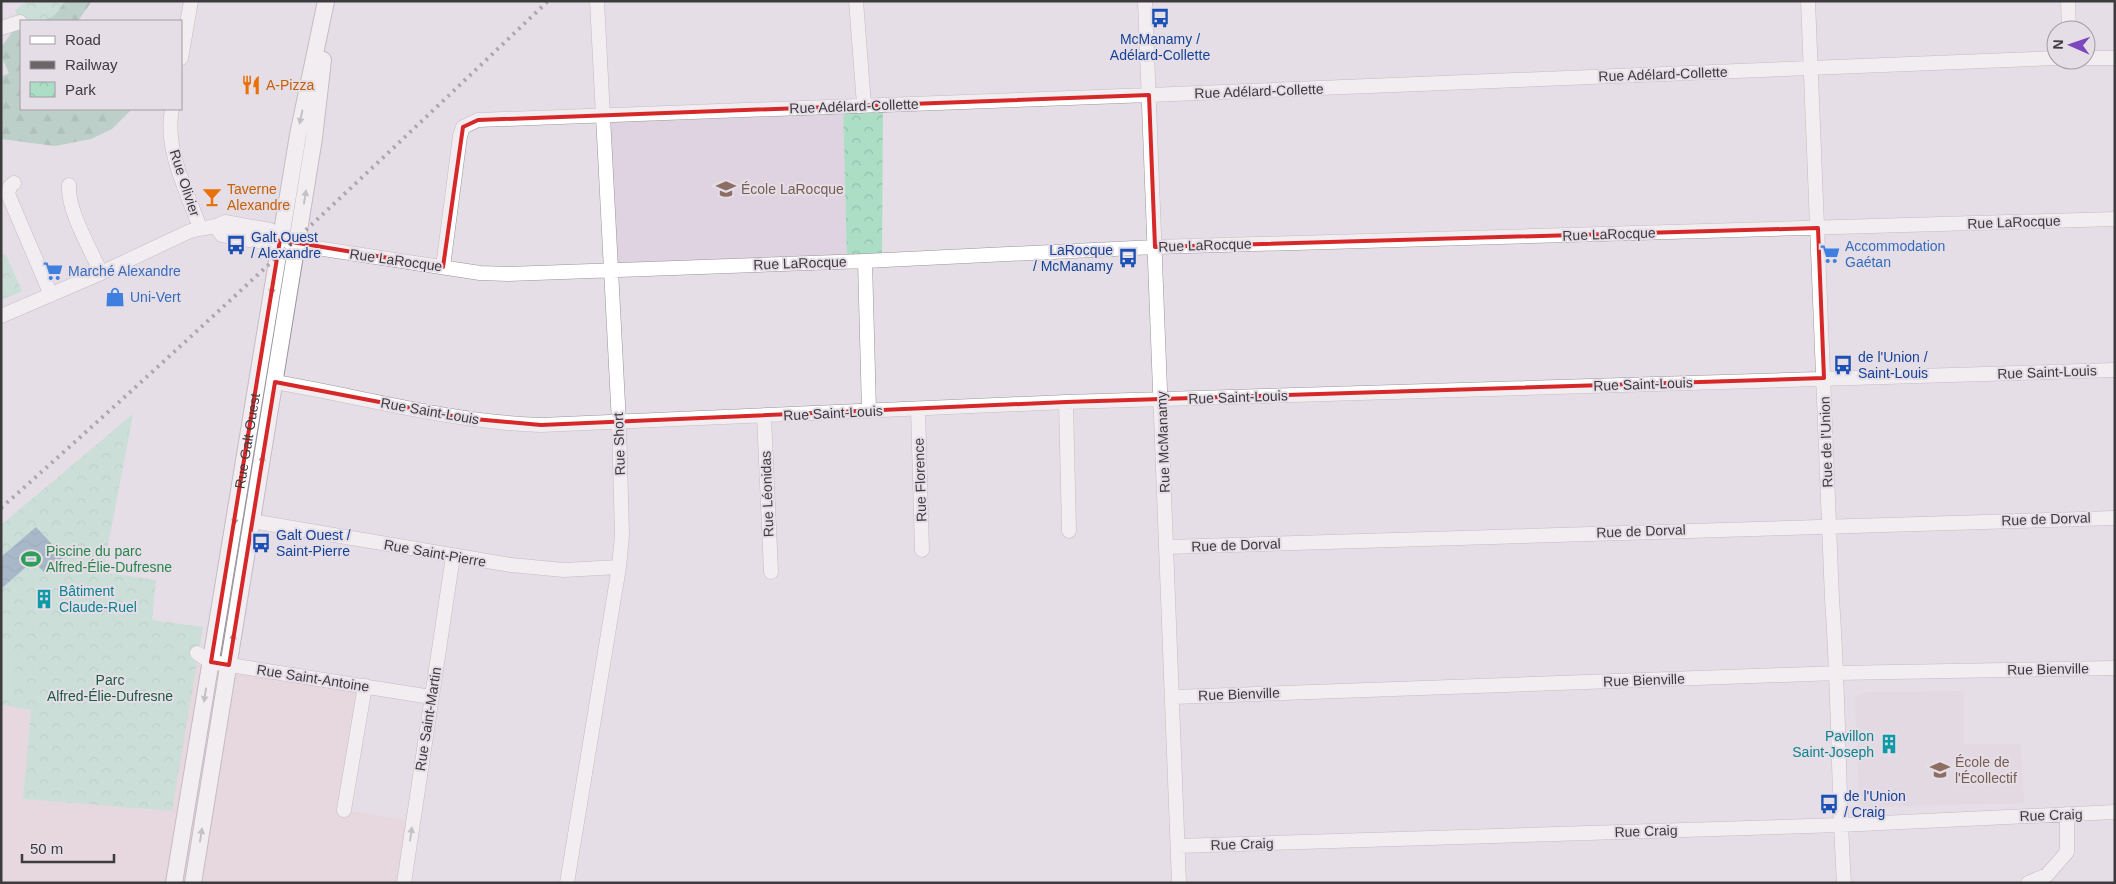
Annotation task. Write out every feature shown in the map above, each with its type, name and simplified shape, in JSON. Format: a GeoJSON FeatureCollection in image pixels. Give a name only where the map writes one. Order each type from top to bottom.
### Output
{"type":"FeatureCollection","features":[{"type":"Feature","properties":{"kind":"main road","name":"Rue Galt Ouest"},"geometry":{"type":"LineString","coordinates":[[174,883],[204,658],[298,135],[326,1]]}},
{"type":"Feature","properties":{"kind":"main road","name":"Rue Galt Ouest"},"geometry":{"type":"LineString","coordinates":[[193,883],[314,138],[330,1]]}},
{"type":"Feature","properties":{"kind":"street"},"geometry":{"type":"LineString","coordinates":[[182,52],[190,1]]}},
{"type":"Feature","properties":{"kind":"street","name":"Rue Short"},"geometry":{"type":"LineString","coordinates":[[566,883],[619,567],[622,535],[619,423],[597,1]]}},
{"type":"Feature","properties":{"kind":"street"},"geometry":{"type":"LineString","coordinates":[[856,1],[864,105]]}},
{"type":"Feature","properties":{"kind":"street","name":"Rue McManamy"},"geometry":{"type":"LineString","coordinates":[[1145,1],[1162,399],[1179,883]]}},
{"type":"Feature","properties":{"kind":"street","name":"Rue de l'Union"},"geometry":{"type":"LineString","coordinates":[[1808,1],[1829,525],[1838,673],[1840,824],[1844,883]]}},
{"type":"Feature","properties":{"kind":"street"},"geometry":{"type":"LineString","coordinates":[[2068,1],[2069,20]]}},
{"type":"Feature","properties":{"kind":"street"},"geometry":{"type":"LineString","coordinates":[[1,28],[20,22]]}},
{"type":"Feature","properties":{"kind":"street","name":"Rue Adélard-Collette"},"geometry":{"type":"LineString","coordinates":[[443,267],[463,127],[478,120],[1149,96],[2046,58]]}},
{"type":"Feature","properties":{"kind":"street"},"geometry":{"type":"LineString","coordinates":[[2096,58],[2115,58]]}},
{"type":"Feature","properties":{"kind":"street","name":"Rue Olivier"},"geometry":{"type":"LineString","coordinates":[[172,110],[170,132],[174,154],[200,228]]}},
{"type":"Feature","properties":{"kind":"street"},"geometry":{"type":"LineString","coordinates":[[14,183],[10,186],[8,194],[52,295]]}},
{"type":"Feature","properties":{"kind":"street"},"geometry":{"type":"LineString","coordinates":[[68,185],[71,205],[101,273]]}},
{"type":"Feature","properties":{"kind":"street","name":"Rue LaRocque"},"geometry":{"type":"LineString","coordinates":[[1,316],[101,273],[147,250],[200,228],[216,227],[225,222],[270,230],[280,240],[297,245],[480,273],[508,274],[865,261],[882,258],[1155,247],[2115,219]]}},
{"type":"Feature","properties":{"kind":"street"},"geometry":{"type":"LineString","coordinates":[[865,261],[869,411]]}},
{"type":"Feature","properties":{"kind":"street","name":"Rue Saint-Louis"},"geometry":{"type":"LineString","coordinates":[[275,382],[463,418],[505,424],[540,425],[1066,402],[2115,370]]}},
{"type":"Feature","properties":{"kind":"street"},"geometry":{"type":"LineString","coordinates":[[1066,402],[1069,531]]}},
{"type":"Feature","properties":{"kind":"street","name":"Rue Florence"},"geometry":{"type":"LineString","coordinates":[[918,409],[922,550]]}},
{"type":"Feature","properties":{"kind":"street","name":"Rue Léonidas"},"geometry":{"type":"LineString","coordinates":[[764,416],[771,572]]}},
{"type":"Feature","properties":{"kind":"street","name":"Rue de Dorval"},"geometry":{"type":"LineString","coordinates":[[1167,547],[1829,525],[2115,518]]}},
{"type":"Feature","properties":{"kind":"street","name":"Rue Saint-Pierre"},"geometry":{"type":"LineString","coordinates":[[252,521],[511,565],[555,569],[619,567]]}},
{"type":"Feature","properties":{"kind":"street","name":"Rue Saint-Martin"},"geometry":{"type":"LineString","coordinates":[[404,883],[453,556]]}},
{"type":"Feature","properties":{"kind":"street","name":"Rue Saint-Antoine"},"geometry":{"type":"LineString","coordinates":[[204,658],[229,665],[431,697]]}},
{"type":"Feature","properties":{"kind":"street","name":"Rue Bienville"},"geometry":{"type":"LineString","coordinates":[[1173,697],[1838,673],[2115,668]]}},
{"type":"Feature","properties":{"kind":"street"},"geometry":{"type":"LineString","coordinates":[[344,810],[365,686]]}},
{"type":"Feature","properties":{"kind":"street","name":"Rue Craig"},"geometry":{"type":"LineString","coordinates":[[1178,846],[1840,824],[2115,812]]}},
{"type":"Feature","properties":{"kind":"street"},"geometry":{"type":"LineString","coordinates":[[2028,883],[2047,875],[2067,852],[2067,814]]}},
{"type":"Feature","properties":{"kind":"highlighted area"},"geometry":{"type":"Polygon","coordinates":[[[1149,95],[1155,247],[1818,228],[1824,378],[1066,402],[541,425],[463,418],[275,382],[229,665],[211,662],[280,240],[443,267],[460,136],[463,127],[478,120],[1149,95]]]}},
{"type":"Feature","properties":{"kind":"shaded area","name":"École LaRocque"},"geometry":{"type":"Polygon","coordinates":[[[843,106],[847,262],[610,269],[604,115],[843,106]]]}},
{"type":"Feature","properties":{"kind":"shaded area"},"geometry":{"type":"Polygon","coordinates":[[[197,653],[365,686],[345,810],[413,821],[404,883],[1,883],[1,705],[31,710],[23,799],[172,811],[197,653]]]}},
{"type":"Feature","properties":{"kind":"shaded area","name":"École de l'Écollectif"},"geometry":{"type":"Polygon","coordinates":[[[1964,691],[1964,744],[2021,744],[2024,803],[1864,807],[1859,804],[1855,698],[1867,692],[1964,691]]]}},
{"type":"Feature","properties":{"kind":"green space"},"geometry":{"type":"Polygon","coordinates":[[[27,1],[65,1],[56,13],[48,19],[20,20],[20,22],[15,10],[27,1]]]}},
{"type":"Feature","properties":{"kind":"green space"},"geometry":{"type":"Polygon","coordinates":[[[31,1],[92,1],[79,20],[21,20],[31,1]]]}},
{"type":"Feature","properties":{"kind":"green space"},"geometry":{"type":"Polygon","coordinates":[[[20,22],[20,110],[131,110],[112,129],[91,139],[55,146],[1,139],[1,77],[9,73],[1,56],[1,47],[20,22]]]}},
{"type":"Feature","properties":{"kind":"green space"},"geometry":{"type":"Polygon","coordinates":[[[883,105],[882,259],[847,262],[843,106],[883,105]]]}},
{"type":"Feature","properties":{"kind":"green space"},"geometry":{"type":"Polygon","coordinates":[[[1,254],[6,255],[22,291],[1,300],[1,254]]]}},
{"type":"Feature","properties":{"kind":"green space","name":"Parc Alfred-Élie-Dufresne"},"geometry":{"type":"Polygon","coordinates":[[[133,414],[103,572],[156,580],[152,620],[203,627],[172,811],[23,799],[31,710],[1,705],[1,525],[133,414]]]}},
{"type":"Feature","properties":{"kind":"green space"},"geometry":{"type":"Polygon","coordinates":[[[1,647],[19,650],[11,695],[1,694],[1,647]]]}},
{"type":"Feature","properties":{"kind":"water","name":"Piscine du parc Alfred-Élie-Dufresne"},"geometry":{"type":"Polygon","coordinates":[[[36,527],[64,557],[46,574],[33,561],[1,589],[1,557],[36,527]]]}},
{"type":"Feature","properties":{"kind":"railway"},"geometry":{"type":"LineString","coordinates":[[1,508],[277,257],[548,1]]}},
{"type":"Feature","properties":{"kind":"place","name":"McManamy / Adélard-Collette"},"geometry":{"type":"Point","coordinates":[1160,18]}},
{"type":"Feature","properties":{"kind":"place","name":"A-Pizza"},"geometry":{"type":"Point","coordinates":[251,85]}},
{"type":"Feature","properties":{"kind":"place","name":"École LaRocque"},"geometry":{"type":"Point","coordinates":[726,189]}},
{"type":"Feature","properties":{"kind":"place","name":"Taverne Alexandre"},"geometry":{"type":"Point","coordinates":[212,197]}},
{"type":"Feature","properties":{"kind":"place","name":"Galt Ouest / Alexandre"},"geometry":{"type":"Point","coordinates":[236,245]}},
{"type":"Feature","properties":{"kind":"place","name":"Accommodation Gaétan"},"geometry":{"type":"Point","coordinates":[1830,254]}},
{"type":"Feature","properties":{"kind":"place","name":"LaRocque / McManamy"},"geometry":{"type":"Point","coordinates":[1128,258]}},
{"type":"Feature","properties":{"kind":"place","name":"Marché Alexandre"},"geometry":{"type":"Point","coordinates":[53,271]}},
{"type":"Feature","properties":{"kind":"place","name":"Uni-Vert"},"geometry":{"type":"Point","coordinates":[115,297]}},
{"type":"Feature","properties":{"kind":"place","name":"de l'Union / Saint-Louis"},"geometry":{"type":"Point","coordinates":[1843,365]}},
{"type":"Feature","properties":{"kind":"place","name":"Galt Ouest / Saint-Pierre"},"geometry":{"type":"Point","coordinates":[261,543]}},
{"type":"Feature","properties":{"kind":"place","name":"Piscine du parc Alfred-Élie-Dufresne"},"geometry":{"type":"Point","coordinates":[31,559]}},
{"type":"Feature","properties":{"kind":"place","name":"Bâtiment Claude-Ruel"},"geometry":{"type":"Point","coordinates":[44,599]}},
{"type":"Feature","properties":{"kind":"place","name":"Pavillon Saint-Joseph"},"geometry":{"type":"Point","coordinates":[1889,744]}},
{"type":"Feature","properties":{"kind":"place","name":"École de l'Écollectif"},"geometry":{"type":"Point","coordinates":[1940,770]}},
{"type":"Feature","properties":{"kind":"place","name":"de l'Union / Craig"},"geometry":{"type":"Point","coordinates":[1829,804]}}]}
